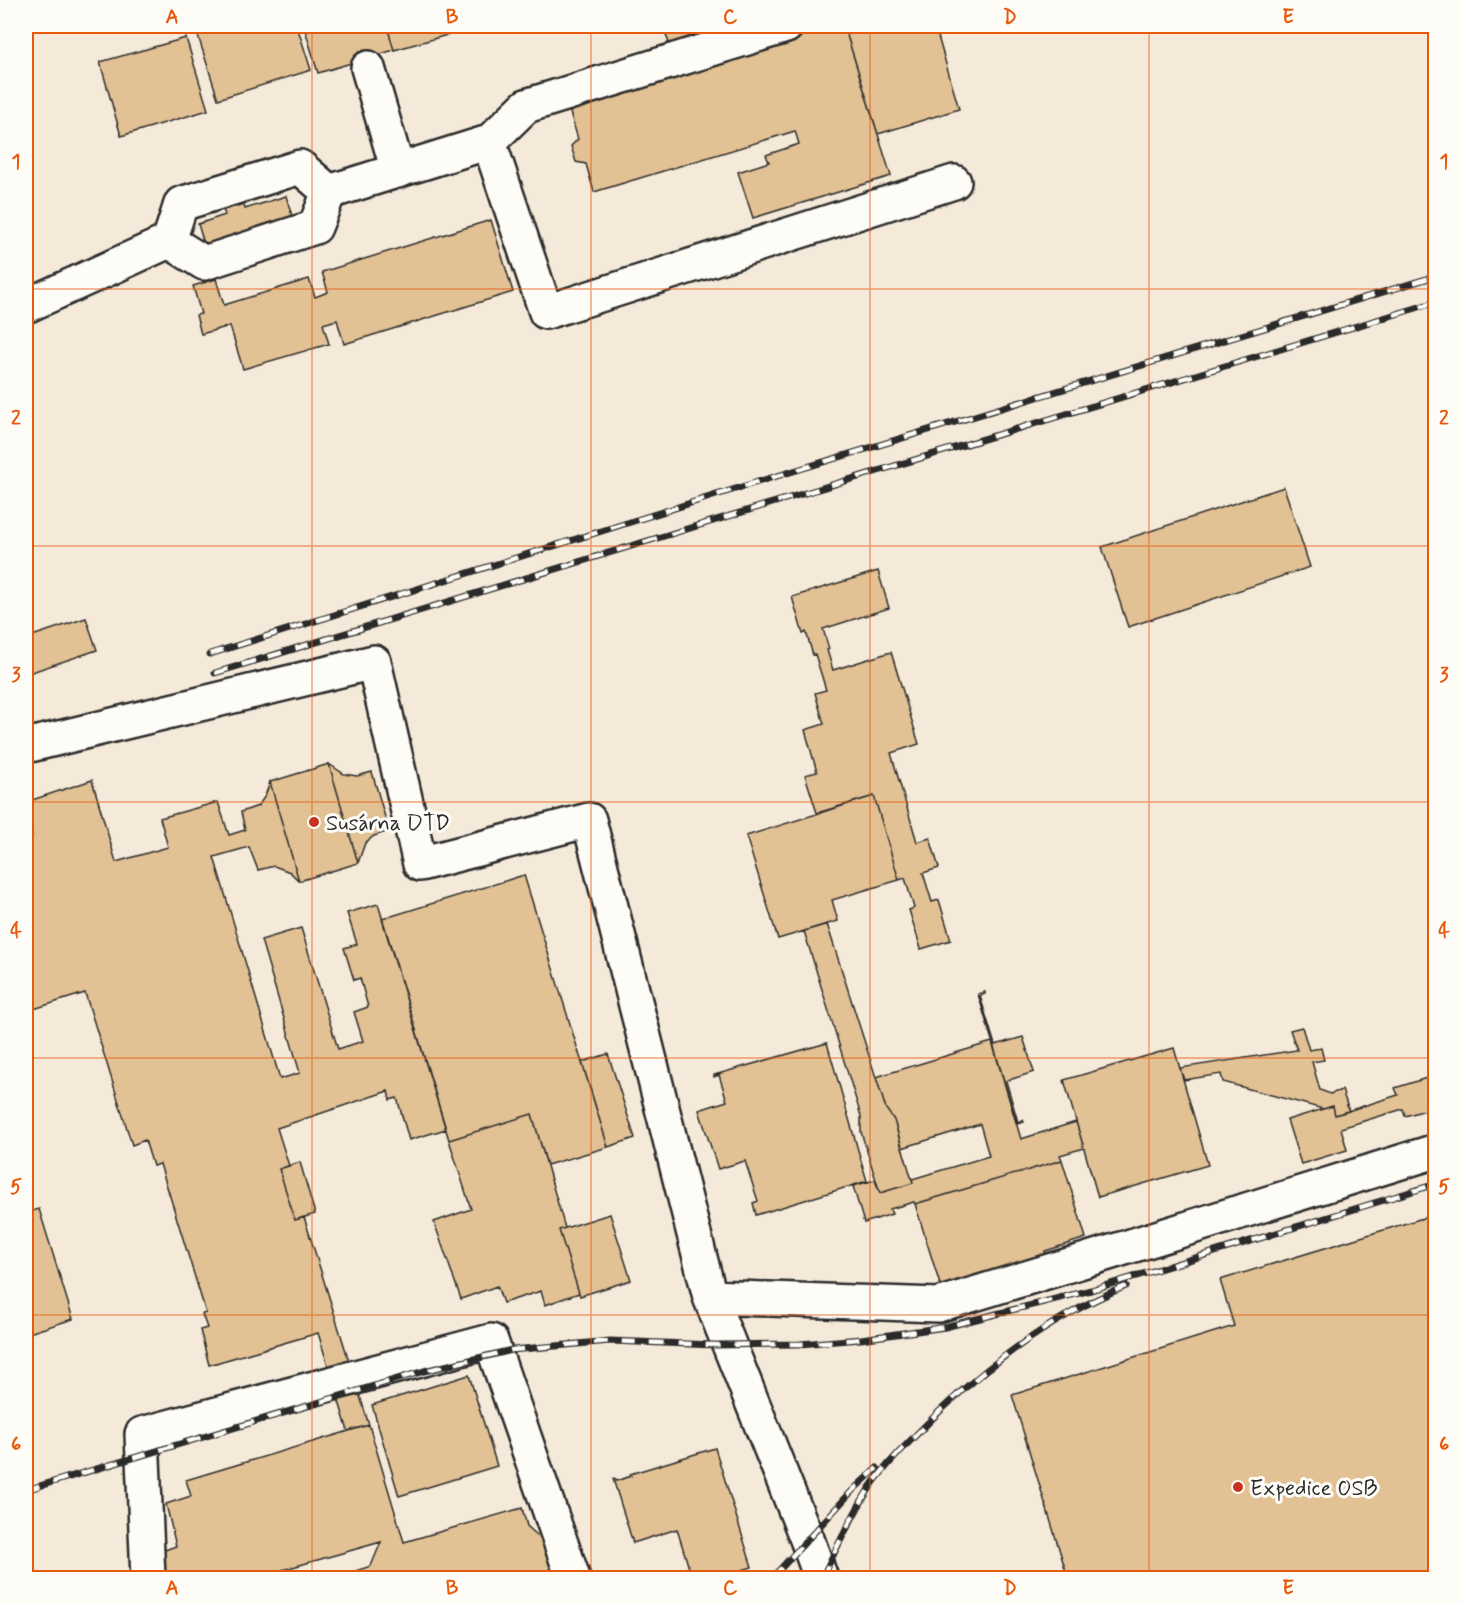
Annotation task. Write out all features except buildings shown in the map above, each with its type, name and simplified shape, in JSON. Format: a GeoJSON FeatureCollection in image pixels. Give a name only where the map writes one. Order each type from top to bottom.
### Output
{"type":"FeatureCollection","features":[{"type":"Feature","properties":{"kind":"lane"},"geometry":{"type":"LineString","coordinates":[[329,192],[489,142],[526,106],[786,26]]}},
{"type":"Feature","properties":{"kind":"lane"},"geometry":{"type":"LineString","coordinates":[[368,68],[398,171]]}},
{"type":"Feature","properties":{"kind":"lane"},"geometry":{"type":"LineString","coordinates":[[489,142],[546,312],[954,182]]}},
{"type":"Feature","properties":{"kind":"lane"},"geometry":{"type":"LineString","coordinates":[[26,306],[169,241],[181,204],[300,167],[329,192]]}},
{"type":"Feature","properties":{"kind":"lane"},"geometry":{"type":"LineString","coordinates":[[169,241],[204,263],[315,227],[329,192]]}},
{"type":"Feature","properties":{"kind":"lane"},"geometry":{"type":"LineString","coordinates":[[26,746],[374,662],[420,864],[589,820],[710,1297],[821,1578]]}},
{"type":"Feature","properties":{"kind":"lane"},"geometry":{"type":"LineString","coordinates":[[710,1297],[938,1305],[1436,1151]]}},
{"type":"Feature","properties":{"kind":"lane"},"geometry":{"type":"LineString","coordinates":[[148,1578],[142,1434],[491,1341],[573,1578]]}},
{"type":"Feature","properties":{"kind":"shaded area"},"geometry":{"type":"Polygon","coordinates":[[[26,26],[1435,26],[1435,1578],[26,1578],[26,26]]]}},
{"type":"Feature","properties":{"kind":"railway"},"geometry":{"type":"LineString","coordinates":[[210,654],[764,480],[1436,276]]}},
{"type":"Feature","properties":{"kind":"railway"},"geometry":{"type":"LineString","coordinates":[[215,673],[1436,302]]}},
{"type":"Feature","properties":{"kind":"railway"},"geometry":{"type":"LineString","coordinates":[[26,1490],[424,1371],[512,1350],[610,1341],[715,1345],[800,1344],[861,1339],[945,1327],[1091,1290],[1436,1184]]}},
{"type":"Feature","properties":{"kind":"railway"},"geometry":{"type":"LineString","coordinates":[[822,1578],[871,1486],[898,1453],[939,1412],[988,1369],[1040,1331],[1068,1314],[1126,1286]]}},
{"type":"Feature","properties":{"kind":"railway"},"geometry":{"type":"LineString","coordinates":[[772,1578],[853,1490],[877,1468]]}},
{"type":"Feature","properties":{"kind":"place","name":"Susárna DTD"},"geometry":{"type":"Point","coordinates":[314,822]}},
{"type":"Feature","properties":{"kind":"place","name":"Expedice OSB"},"geometry":{"type":"Point","coordinates":[1238,1487]}}]}
